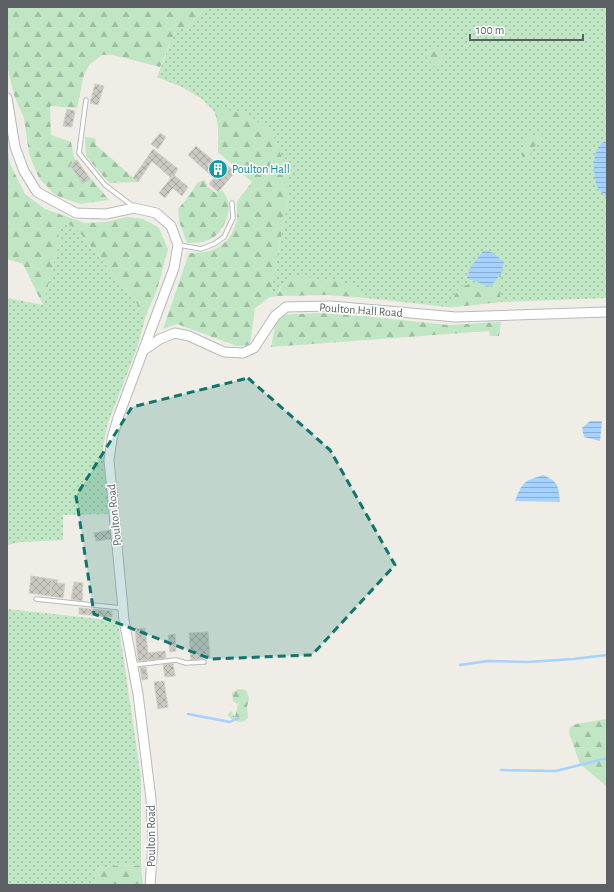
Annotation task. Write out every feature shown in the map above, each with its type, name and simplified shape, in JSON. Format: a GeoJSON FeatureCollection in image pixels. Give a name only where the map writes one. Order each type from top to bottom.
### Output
{"type":"FeatureCollection","features":[{"type":"Feature","properties":{"kind":"street"},"geometry":{"type":"LineString","coordinates":[[7,98],[15,147],[24,171],[37,192],[76,213],[106,214],[134,208],[156,213],[171,226],[178,245]]}},
{"type":"Feature","properties":{"kind":"street","name":"Poulton Road"},"geometry":{"type":"LineString","coordinates":[[150,885],[153,844],[151,799],[143,732],[123,608],[109,460],[112,438],[118,418],[174,268],[178,245]]}},
{"type":"Feature","properties":{"kind":"street","name":"Poulton Hall Road"},"geometry":{"type":"LineString","coordinates":[[144,350],[160,339],[175,333],[189,336],[224,352],[243,353],[254,348],[275,316],[286,307],[331,306],[456,317],[607,312]]}},
{"type":"Feature","properties":{"kind":"lane"},"geometry":{"type":"LineString","coordinates":[[86,100],[79,153],[105,185],[134,208]]}},
{"type":"Feature","properties":{"kind":"lane"},"geometry":{"type":"LineString","coordinates":[[178,245],[201,249],[214,244],[224,237],[233,218],[232,204]]}},
{"type":"Feature","properties":{"kind":"lane"},"geometry":{"type":"LineString","coordinates":[[36,599],[123,608]]}},
{"type":"Feature","properties":{"kind":"lane"},"geometry":{"type":"LineString","coordinates":[[132,665],[176,660],[186,663],[204,662]]}},
{"type":"Feature","properties":{"kind":"highlighted area"},"geometry":{"type":"Polygon","coordinates":[[[248,378],[330,450],[395,565],[312,655],[211,659],[94,614],[76,496],[132,407],[248,378]]]}},
{"type":"Feature","properties":{"kind":"green space"},"geometry":{"type":"Polygon","coordinates":[[[7,7],[207,7],[188,26],[175,31],[160,67],[113,55],[102,55],[90,64],[84,74],[77,108],[50,106],[51,135],[71,142],[74,158],[109,200],[80,204],[55,195],[39,178],[29,154],[24,118],[14,95],[7,65],[7,7]]]}},
{"type":"Feature","properties":{"kind":"green space"},"geometry":{"type":"Polygon","coordinates":[[[207,7],[607,7],[607,298],[500,302],[448,307],[366,298],[348,284],[316,283],[280,287],[277,296],[270,297],[289,194],[223,109],[215,112],[202,99],[182,87],[157,77],[175,31],[188,26],[207,7]]]}},
{"type":"Feature","properties":{"kind":"green space"},"geometry":{"type":"Polygon","coordinates":[[[433,48],[439,51],[443,59],[439,66],[434,66],[429,60],[428,52],[433,48]]]}},
{"type":"Feature","properties":{"kind":"green space"},"geometry":{"type":"Polygon","coordinates":[[[223,109],[248,114],[272,133],[284,163],[289,194],[270,297],[255,308],[250,345],[237,346],[177,324],[163,329],[189,253],[213,250],[226,241],[234,228],[237,217],[237,203],[252,182],[218,152],[218,126],[215,112],[223,109]]]}},
{"type":"Feature","properties":{"kind":"green space"},"geometry":{"type":"Polygon","coordinates":[[[542,132],[541,137],[526,160],[522,156],[525,143],[529,138],[542,132]]]}},
{"type":"Feature","properties":{"kind":"green space"},"geometry":{"type":"Polygon","coordinates":[[[85,137],[95,138],[96,145],[138,182],[109,183],[86,156],[85,137]]]}},
{"type":"Feature","properties":{"kind":"green space"},"geometry":{"type":"Polygon","coordinates":[[[7,144],[10,164],[25,194],[45,209],[85,223],[106,222],[127,217],[143,219],[159,228],[168,249],[157,290],[146,315],[77,229],[65,223],[58,227],[59,243],[43,305],[23,264],[7,259],[7,144]]]}},
{"type":"Feature","properties":{"kind":"green space"},"geometry":{"type":"Polygon","coordinates":[[[205,180],[207,186],[216,193],[222,190],[225,194],[229,204],[228,215],[222,228],[214,237],[205,241],[187,243],[179,221],[178,209],[198,182],[205,180]]]}},
{"type":"Feature","properties":{"kind":"green space"},"geometry":{"type":"Polygon","coordinates":[[[65,223],[77,229],[146,315],[137,348],[108,423],[103,446],[109,514],[63,515],[63,540],[21,542],[7,545],[7,298],[43,305],[59,243],[58,227],[65,223]]]}},
{"type":"Feature","properties":{"kind":"green space"},"geometry":{"type":"Polygon","coordinates":[[[501,274],[500,302],[448,307],[460,287],[476,282],[490,287],[501,274]]]}},
{"type":"Feature","properties":{"kind":"green space"},"geometry":{"type":"Polygon","coordinates":[[[292,277],[312,278],[317,283],[331,278],[348,284],[366,298],[327,295],[277,296],[279,290],[292,277]]]}},
{"type":"Feature","properties":{"kind":"green space"},"geometry":{"type":"Polygon","coordinates":[[[319,313],[449,325],[501,322],[499,336],[490,336],[489,331],[271,347],[277,315],[319,313]]]}},
{"type":"Feature","properties":{"kind":"green space"},"geometry":{"type":"Polygon","coordinates":[[[7,609],[118,621],[141,778],[141,866],[122,865],[97,868],[94,885],[7,885],[7,609]]]}},
{"type":"Feature","properties":{"kind":"green space"},"geometry":{"type":"Polygon","coordinates":[[[238,689],[246,690],[249,698],[247,707],[248,718],[241,722],[235,721],[228,716],[228,714],[232,711],[235,717],[239,701],[237,704],[233,701],[232,693],[238,689]]]}},
{"type":"Feature","properties":{"kind":"green space"},"geometry":{"type":"Polygon","coordinates":[[[607,719],[607,786],[580,764],[569,733],[570,727],[576,724],[607,719]]]}},
{"type":"Feature","properties":{"kind":"green space"},"geometry":{"type":"Polygon","coordinates":[[[122,865],[141,866],[143,885],[94,885],[97,868],[122,865]]]}},
{"type":"Feature","properties":{"kind":"water"},"geometry":{"type":"Polygon","coordinates":[[[607,141],[607,197],[600,191],[596,183],[594,161],[598,148],[602,143],[607,141]]]}},
{"type":"Feature","properties":{"kind":"water"},"geometry":{"type":"Polygon","coordinates":[[[484,250],[493,253],[504,262],[501,274],[490,287],[467,278],[470,268],[484,250]]]}},
{"type":"Feature","properties":{"kind":"water"},"geometry":{"type":"Polygon","coordinates":[[[590,421],[602,421],[600,441],[584,437],[582,428],[590,421]]]}},
{"type":"Feature","properties":{"kind":"water"},"geometry":{"type":"Polygon","coordinates":[[[543,475],[555,482],[557,485],[560,502],[515,501],[524,483],[543,475]]]}},
{"type":"Feature","properties":{"kind":"building"},"geometry":{"type":"Polygon","coordinates":[[[95,84],[104,86],[98,105],[90,103],[95,84]]]}},
{"type":"Feature","properties":{"kind":"building"},"geometry":{"type":"Polygon","coordinates":[[[67,109],[75,111],[72,127],[63,126],[67,109]]]}},
{"type":"Feature","properties":{"kind":"building"},"geometry":{"type":"Polygon","coordinates":[[[160,133],[166,137],[158,149],[151,144],[160,133]]]}},
{"type":"Feature","properties":{"kind":"building","name":"Poulton Hall"},"geometry":{"type":"Polygon","coordinates":[[[196,146],[221,167],[225,163],[235,172],[218,192],[209,184],[214,178],[188,155],[196,146]]]}},
{"type":"Feature","properties":{"kind":"building"},"geometry":{"type":"Polygon","coordinates":[[[153,149],[178,169],[174,175],[188,187],[182,196],[173,188],[165,198],[159,193],[171,178],[152,161],[138,182],[133,178],[153,149]]]}},
{"type":"Feature","properties":{"kind":"building"},"geometry":{"type":"Polygon","coordinates":[[[77,160],[90,179],[83,184],[70,165],[77,160]]]}},
{"type":"Feature","properties":{"kind":"building"},"geometry":{"type":"Polygon","coordinates":[[[111,530],[112,539],[96,541],[94,533],[111,530]]]}},
{"type":"Feature","properties":{"kind":"building"},"geometry":{"type":"Polygon","coordinates":[[[31,576],[52,579],[50,596],[29,593],[31,576]]]}},
{"type":"Feature","properties":{"kind":"building"},"geometry":{"type":"Polygon","coordinates":[[[52,579],[58,580],[57,583],[65,584],[63,598],[50,596],[52,579]]]}},
{"type":"Feature","properties":{"kind":"building"},"geometry":{"type":"Polygon","coordinates":[[[74,582],[83,583],[82,601],[71,599],[74,582]]]}},
{"type":"Feature","properties":{"kind":"building"},"geometry":{"type":"Polygon","coordinates":[[[79,608],[112,611],[112,617],[79,614],[79,608]]]}},
{"type":"Feature","properties":{"kind":"building"},"geometry":{"type":"Polygon","coordinates":[[[145,628],[148,653],[165,651],[166,658],[138,661],[135,629],[145,628]]]}},
{"type":"Feature","properties":{"kind":"building"},"geometry":{"type":"Polygon","coordinates":[[[208,632],[210,658],[191,660],[189,633],[208,632]]]}},
{"type":"Feature","properties":{"kind":"building"},"geometry":{"type":"Polygon","coordinates":[[[175,634],[176,651],[170,652],[168,635],[175,634]]]}},
{"type":"Feature","properties":{"kind":"building"},"geometry":{"type":"Polygon","coordinates":[[[173,663],[175,676],[165,677],[163,665],[173,663]]]}},
{"type":"Feature","properties":{"kind":"building"},"geometry":{"type":"Polygon","coordinates":[[[140,667],[146,667],[148,679],[142,680],[140,667]]]}},
{"type":"Feature","properties":{"kind":"building"},"geometry":{"type":"Polygon","coordinates":[[[164,681],[168,707],[158,709],[154,682],[164,681]]]}},
{"type":"Feature","properties":{"kind":"waterway"},"geometry":{"type":"LineString","coordinates":[[460,665],[488,661],[528,662],[607,655]]}},
{"type":"Feature","properties":{"kind":"waterway"},"geometry":{"type":"LineString","coordinates":[[188,714],[230,722],[238,718]]}},
{"type":"Feature","properties":{"kind":"waterway"},"geometry":{"type":"LineString","coordinates":[[501,770],[556,771],[607,758]]}},
{"type":"Feature","properties":{"kind":"place","name":"Poulton Hall"},"geometry":{"type":"Point","coordinates":[218,169]}}]}
